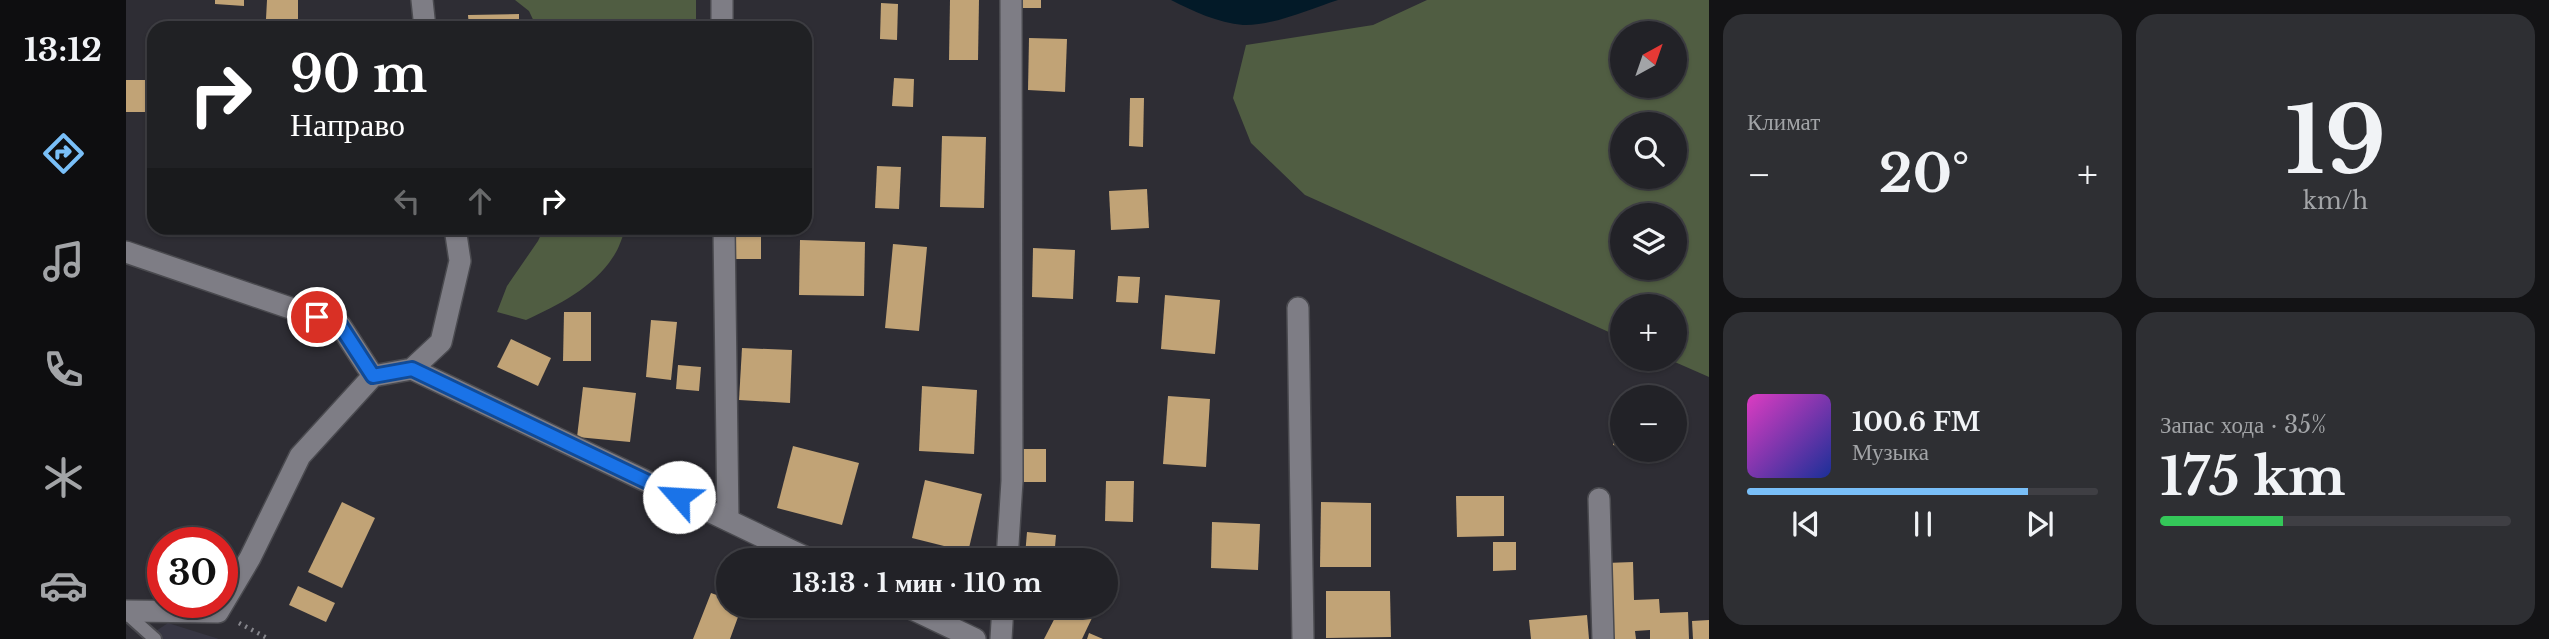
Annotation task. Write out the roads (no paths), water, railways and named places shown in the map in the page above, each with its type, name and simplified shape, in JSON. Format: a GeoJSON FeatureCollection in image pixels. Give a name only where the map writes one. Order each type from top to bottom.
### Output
{"type":"FeatureCollection","features":[{"type":"Feature","properties":{"kind":"street"},"geometry":{"type":"LineString","coordinates":[[422,0],[424,21]]}},
{"type":"Feature","properties":{"kind":"street"},"geometry":{"type":"LineString","coordinates":[[722,0],[722,21]]}},
{"type":"Feature","properties":{"kind":"street"},"geometry":{"type":"LineString","coordinates":[[1008,548],[1012,481],[1011,0]]}},
{"type":"Feature","properties":{"kind":"street"},"geometry":{"type":"LineString","coordinates":[[126,612],[218,612],[250,558],[300,456],[373,376],[412,369],[441,342],[460,261],[456,235]]}},
{"type":"Feature","properties":{"kind":"street"},"geometry":{"type":"LineString","coordinates":[[724,235],[728,520]]}},
{"type":"Feature","properties":{"kind":"street"},"geometry":{"type":"LineString","coordinates":[[126,252],[340,325],[373,376]]}},
{"type":"Feature","properties":{"kind":"street"},"geometry":{"type":"LineString","coordinates":[[1298,308],[1303,639]]}},
{"type":"Feature","properties":{"kind":"street"},"geometry":{"type":"LineString","coordinates":[[412,369],[786,548]]}},
{"type":"Feature","properties":{"kind":"street"},"geometry":{"type":"LineString","coordinates":[[1600,499],[1603,639]]}},
{"type":"Feature","properties":{"kind":"street"},"geometry":{"type":"LineString","coordinates":[[930,618],[975,639]]}},
{"type":"Feature","properties":{"kind":"street"},"geometry":{"type":"LineString","coordinates":[[1001,639],[1002,618]]}},
{"type":"Feature","properties":{"kind":"lane"},"geometry":{"type":"LineString","coordinates":[[126,612],[155,639]]}}]}
